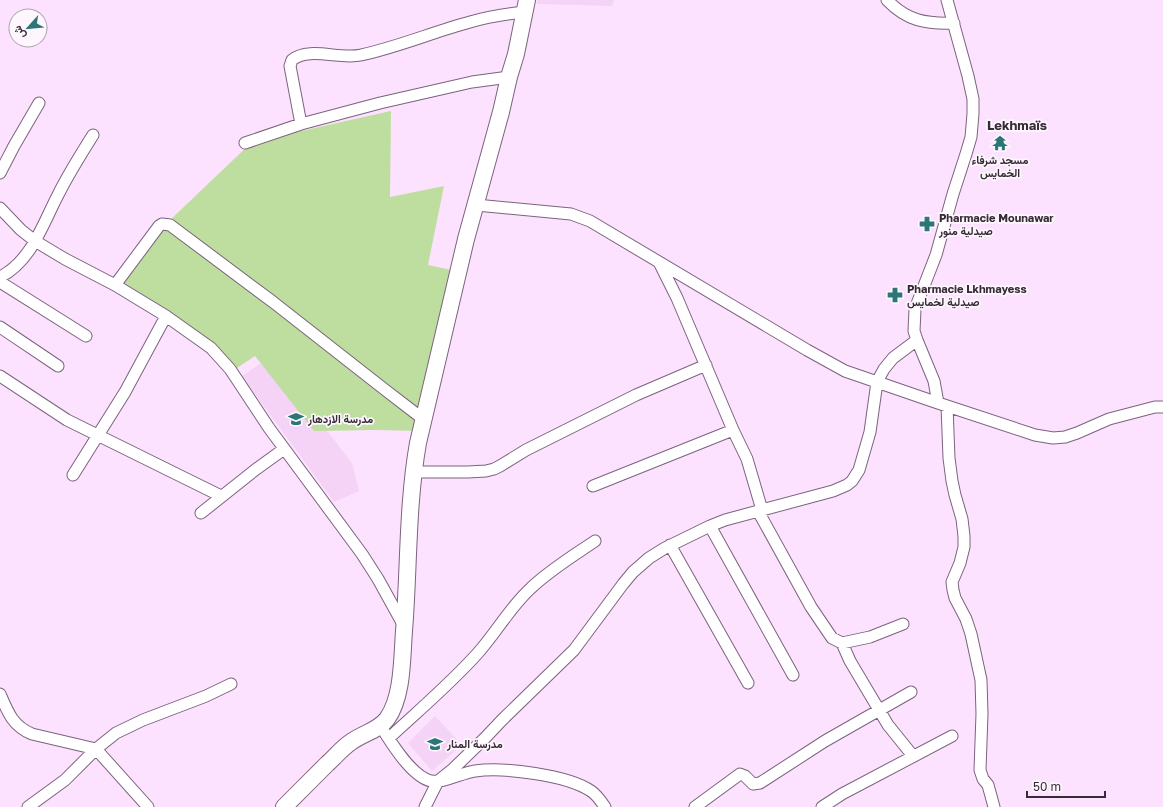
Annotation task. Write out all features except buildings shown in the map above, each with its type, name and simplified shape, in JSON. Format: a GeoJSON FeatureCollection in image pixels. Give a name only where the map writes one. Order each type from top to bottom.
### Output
{"type":"FeatureCollection","features":[{"type":"Feature","properties":{"kind":"street"},"geometry":{"type":"LineString","coordinates":[[887,0],[902,13],[913,19],[935,24],[954,23]]}},
{"type":"Feature","properties":{"kind":"street"},"geometry":{"type":"LineString","coordinates":[[947,0],[973,99],[972,131],[936,255],[915,309],[914,331],[943,404],[951,473],[955,495],[962,519],[964,536],[964,547],[960,563],[952,582],[953,590],[955,598],[966,619],[979,665],[982,692],[980,770],[983,779],[988,785],[994,807]]}},
{"type":"Feature","properties":{"kind":"street"},"geometry":{"type":"LineString","coordinates":[[301,124],[290,66],[292,60],[297,56],[308,54],[350,57],[360,55],[525,6],[516,54],[509,77],[502,112],[444,328],[416,454],[410,504],[402,658],[396,698],[385,732]]}},
{"type":"Feature","properties":{"kind":"street"},"geometry":{"type":"LineString","coordinates":[[245,142],[301,124],[446,88],[472,82],[509,77]]}},
{"type":"Feature","properties":{"kind":"street"},"geometry":{"type":"LineString","coordinates":[[0,173],[39,103]]}},
{"type":"Feature","properties":{"kind":"street"},"geometry":{"type":"LineString","coordinates":[[0,277],[17,266],[35,241],[58,194],[93,135]]}},
{"type":"Feature","properties":{"kind":"street"},"geometry":{"type":"LineString","coordinates":[[476,205],[575,215],[590,221],[845,371],[1035,435],[1053,438],[1065,437],[1078,433],[1109,419],[1155,407],[1163,407]]}},
{"type":"Feature","properties":{"kind":"street"},"geometry":{"type":"LineString","coordinates":[[0,208],[35,241],[65,260],[115,286],[166,316],[211,348],[230,369],[284,449],[362,554],[404,627]]}},
{"type":"Feature","properties":{"kind":"street"},"geometry":{"type":"LineString","coordinates":[[115,286],[159,226],[162,224],[170,225],[423,418]]}},
{"type":"Feature","properties":{"kind":"street"},"geometry":{"type":"LineString","coordinates":[[659,262],[677,298],[733,430],[749,463],[760,511],[811,607],[829,634],[835,640],[842,642],[870,637],[903,624]]}},
{"type":"Feature","properties":{"kind":"street"},"geometry":{"type":"LineString","coordinates":[[0,282],[86,336]]}},
{"type":"Feature","properties":{"kind":"street"},"geometry":{"type":"LineString","coordinates":[[73,474],[125,392],[166,316]]}},
{"type":"Feature","properties":{"kind":"street"},"geometry":{"type":"LineString","coordinates":[[0,327],[58,366]]}},
{"type":"Feature","properties":{"kind":"street"},"geometry":{"type":"LineString","coordinates":[[425,807],[438,781],[486,738],[502,720],[574,650],[633,572],[649,558],[670,545],[710,526],[833,491],[847,485],[852,481],[859,470],[867,443],[877,382],[888,362],[917,340]]}},
{"type":"Feature","properties":{"kind":"street"},"geometry":{"type":"LineString","coordinates":[[414,472],[468,472],[494,469],[531,447],[636,395],[706,365]]}},
{"type":"Feature","properties":{"kind":"street"},"geometry":{"type":"LineString","coordinates":[[0,376],[67,420],[221,496]]}},
{"type":"Feature","properties":{"kind":"street"},"geometry":{"type":"LineString","coordinates":[[593,486],[733,430]]}},
{"type":"Feature","properties":{"kind":"street"},"geometry":{"type":"LineString","coordinates":[[201,512],[284,449]]}},
{"type":"Feature","properties":{"kind":"street"},"geometry":{"type":"LineString","coordinates":[[710,526],[793,675]]}},
{"type":"Feature","properties":{"kind":"street"},"geometry":{"type":"LineString","coordinates":[[284,807],[351,742],[385,732],[460,672],[530,588],[595,541]]}},
{"type":"Feature","properties":{"kind":"street"},"geometry":{"type":"LineString","coordinates":[[670,545],[748,683]]}},
{"type":"Feature","properties":{"kind":"street"},"geometry":{"type":"LineString","coordinates":[[842,642],[850,661],[878,710],[913,756]]}},
{"type":"Feature","properties":{"kind":"street"},"geometry":{"type":"LineString","coordinates":[[28,807],[65,780],[107,739],[143,720],[206,696],[231,684]]}},
{"type":"Feature","properties":{"kind":"street"},"geometry":{"type":"LineString","coordinates":[[696,807],[740,774],[745,776],[753,784],[760,783],[825,741],[911,692]]}},
{"type":"Feature","properties":{"kind":"street"},"geometry":{"type":"LineString","coordinates":[[0,694],[11,717],[22,730],[32,734],[96,749],[148,807]]}},
{"type":"Feature","properties":{"kind":"street"},"geometry":{"type":"LineString","coordinates":[[385,732],[400,754],[419,774],[431,780],[438,781],[464,773],[494,770],[547,776],[580,785],[592,792],[601,800],[605,807]]}},
{"type":"Feature","properties":{"kind":"street"},"geometry":{"type":"LineString","coordinates":[[822,807],[842,794],[952,736]]}},
{"type":"Feature","properties":{"kind":"shaded area"},"geometry":{"type":"Polygon","coordinates":[[[537,0],[614,0],[612,6],[537,4],[537,0]]]}},
{"type":"Feature","properties":{"kind":"shaded area","name":"مدرسة الازدهار"},"geometry":{"type":"Polygon","coordinates":[[[270,357],[352,463],[359,491],[334,502],[242,376],[270,357]]]}},
{"type":"Feature","properties":{"kind":"shaded area","name":"مدرسة المنار"},"geometry":{"type":"Polygon","coordinates":[[[435,716],[462,745],[432,771],[408,743],[435,716]]]}},
{"type":"Feature","properties":{"kind":"green space"},"geometry":{"type":"Polygon","coordinates":[[[391,111],[390,197],[444,186],[428,265],[456,271],[420,431],[314,431],[255,356],[237,368],[180,322],[114,283],[168,222],[252,142],[391,111]]]}},
{"type":"Feature","properties":{"kind":"place","name":"مسجد شرفاء الخمايس"},"geometry":{"type":"Point","coordinates":[1000,143]}},
{"type":"Feature","properties":{"kind":"place","name":"Pharmacie Mounawar صيدلية منور"},"geometry":{"type":"Point","coordinates":[927,224]}},
{"type":"Feature","properties":{"kind":"place","name":"Pharmacie Lkhmayess صيدلية لخمايس"},"geometry":{"type":"Point","coordinates":[895,295]}},
{"type":"Feature","properties":{"kind":"place","name":"مدرسة الازدهار"},"geometry":{"type":"Point","coordinates":[296,419]}},
{"type":"Feature","properties":{"kind":"place","name":"مدرسة المنار"},"geometry":{"type":"Point","coordinates":[435,744]}},
{"type":"Feature","properties":{"kind":"district","name":"Lekhmaïs"},"geometry":{"type":"Point","coordinates":[1017,125]}}]}
